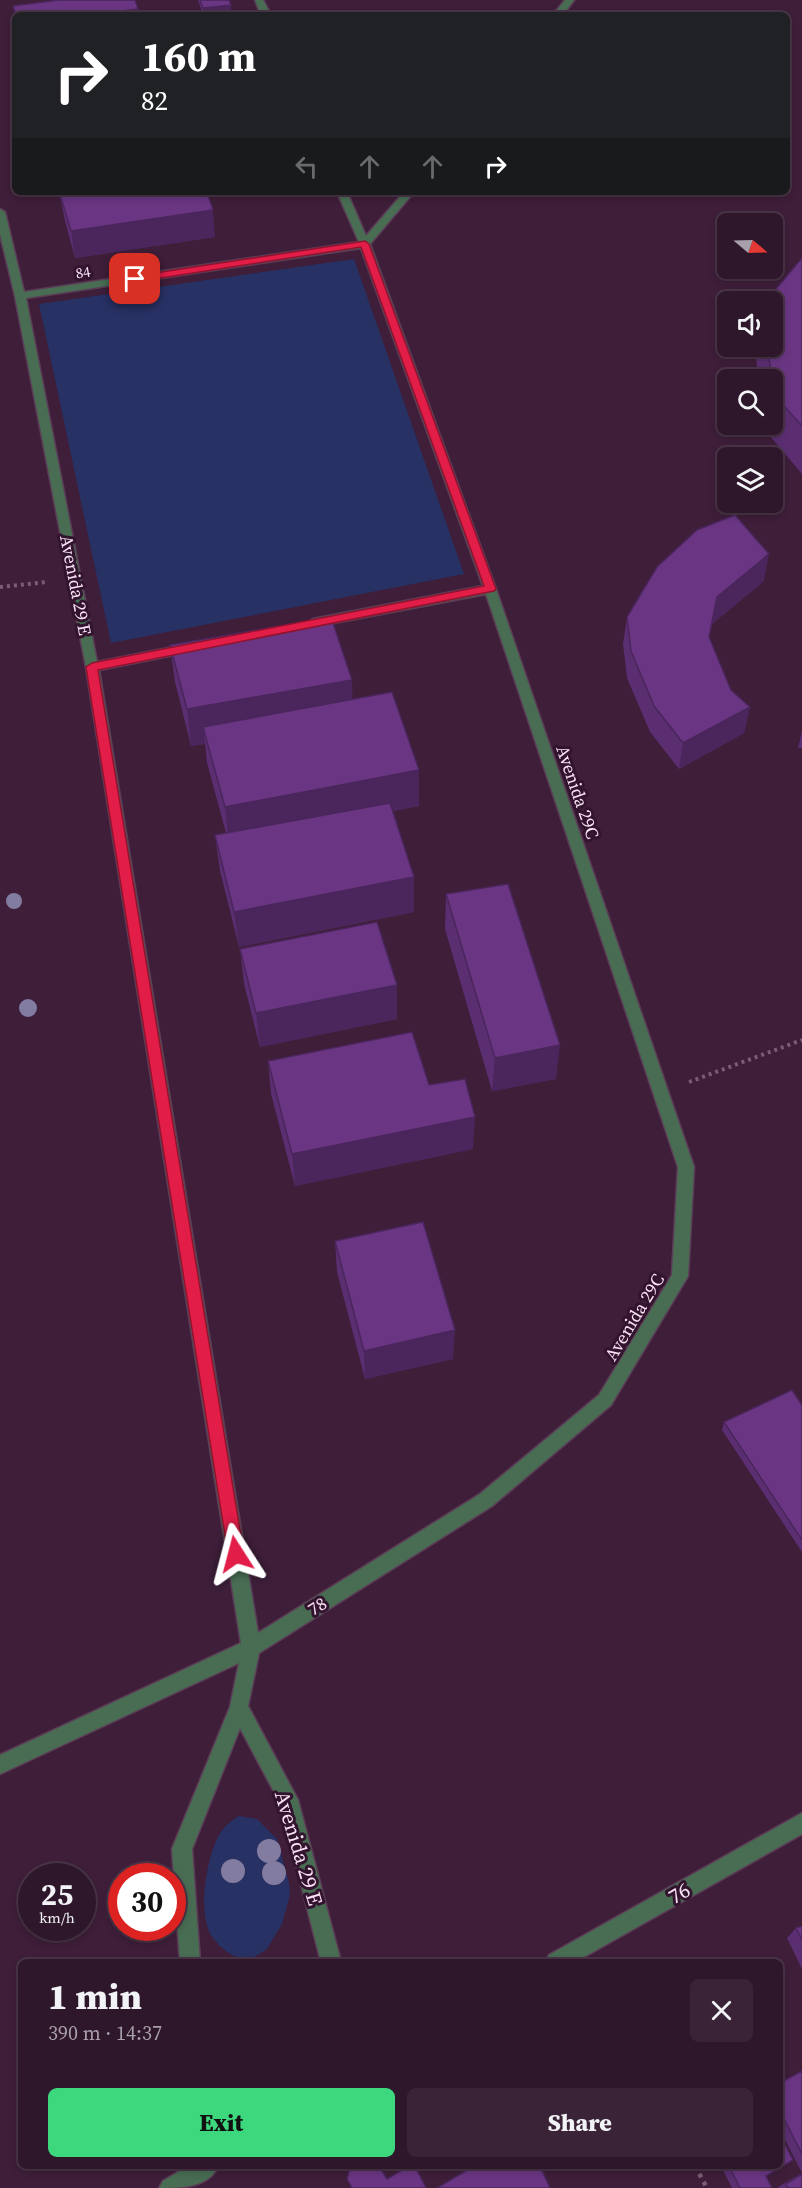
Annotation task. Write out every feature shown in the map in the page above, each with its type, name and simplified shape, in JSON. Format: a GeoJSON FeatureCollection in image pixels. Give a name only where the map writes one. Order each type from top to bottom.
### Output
{"type":"FeatureCollection","features":[{"type":"Feature","properties":{"kind":"street"},"geometry":{"type":"LineString","coordinates":[[560,12],[570,0]]}},
{"type":"Feature","properties":{"kind":"street","name":"Avenida 29C"},"geometry":{"type":"LineString","coordinates":[[343,195],[365,244],[490,589],[686,1167],[680,1276],[605,1400]]}},
{"type":"Feature","properties":{"kind":"street"},"geometry":{"type":"LineString","coordinates":[[365,244],[406,195]]}},
{"type":"Feature","properties":{"kind":"street","name":"Avenida 29 E"},"geometry":{"type":"LineString","coordinates":[[0,212],[20,296],[92,667],[251,1648],[238,1707],[182,1849],[190,1959]]}},
{"type":"Feature","properties":{"kind":"street","name":"84"},"geometry":{"type":"LineString","coordinates":[[20,296],[365,244]]}},
{"type":"Feature","properties":{"kind":"street"},"geometry":{"type":"LineString","coordinates":[[303,625],[490,589]]}},
{"type":"Feature","properties":{"kind":"street"},"geometry":{"type":"LineString","coordinates":[[92,667],[197,646]]}},
{"type":"Feature","properties":{"kind":"street","name":"78"},"geometry":{"type":"LineString","coordinates":[[0,1765],[251,1648],[486,1500],[605,1400]]}},
{"type":"Feature","properties":{"kind":"street","name":"Avenida 29 E"},"geometry":{"type":"LineString","coordinates":[[238,1707],[289,1800],[330,1959]]}},
{"type":"Feature","properties":{"kind":"street","name":"76"},"geometry":{"type":"LineString","coordinates":[[561,1959],[802,1823]]}},
{"type":"Feature","properties":{"kind":"street"},"geometry":{"type":"LineString","coordinates":[[180,2181],[202,2169]]}},
{"type":"Feature","properties":{"kind":"path"},"geometry":{"type":"LineString","coordinates":[[0,587],[75,579]]}},
{"type":"Feature","properties":{"kind":"path"},"geometry":{"type":"LineString","coordinates":[[660,1093],[802,1040]]}},
{"type":"Feature","properties":{"kind":"path"},"geometry":{"type":"LineString","coordinates":[[697,2169],[707,2188]]}},
{"type":"Feature","properties":{"kind":"shaded area"},"geometry":{"type":"Polygon","coordinates":[[[354,259],[464,574],[111,643],[39,304],[354,259]]]}},
{"type":"Feature","properties":{"kind":"shaded area"},"geometry":{"type":"Polygon","coordinates":[[[239,1816],[257,1819],[277,1839],[289,1883],[290,1895],[282,1924],[267,1949],[251,1959],[237,1957],[222,1948],[211,1935],[205,1913],[205,1885],[211,1857],[219,1835],[230,1822],[239,1816]]]}},
{"type":"Feature","properties":{"kind":"building"},"geometry":{"type":"Polygon","coordinates":[[[59,0],[135,0],[138,9],[114,12],[15,12],[13,6],[59,0]]]}},
{"type":"Feature","properties":{"kind":"building"},"geometry":{"type":"Polygon","coordinates":[[[200,0],[229,0],[231,5],[203,8],[200,0]]]}},
{"type":"Feature","properties":{"kind":"building"},"geometry":{"type":"Polygon","coordinates":[[[60,195],[208,195],[213,210],[71,231],[60,195]]]}},
{"type":"Feature","properties":{"kind":"building"},"geometry":{"type":"Polygon","coordinates":[[[802,258],[802,426],[783,405],[783,369],[771,369],[768,357],[783,357],[783,291],[774,291],[802,258]]]}},
{"type":"Feature","properties":{"kind":"building"},"geometry":{"type":"Polygon","coordinates":[[[735,515],[769,554],[717,597],[709,637],[731,690],[750,707],[683,743],[654,706],[631,651],[627,617],[657,567],[697,530],[735,515]]]}},
{"type":"Feature","properties":{"kind":"building"},"geometry":{"type":"Polygon","coordinates":[[[331,617],[352,680],[187,709],[170,645],[331,617]]]}},
{"type":"Feature","properties":{"kind":"building"},"geometry":{"type":"Polygon","coordinates":[[[392,692],[419,770],[225,807],[203,727],[392,692]]]}},
{"type":"Feature","properties":{"kind":"building"},"geometry":{"type":"Polygon","coordinates":[[[390,803],[414,877],[234,912],[215,835],[390,803]]]}},
{"type":"Feature","properties":{"kind":"building"},"geometry":{"type":"Polygon","coordinates":[[[508,884],[560,1045],[495,1058],[446,894],[508,884]]]}},
{"type":"Feature","properties":{"kind":"building"},"geometry":{"type":"Polygon","coordinates":[[[377,922],[397,985],[256,1013],[240,949],[377,922]]]}},
{"type":"Feature","properties":{"kind":"building"},"geometry":{"type":"Polygon","coordinates":[[[412,1032],[429,1085],[465,1079],[475,1117],[292,1154],[268,1061],[412,1032]]]}},
{"type":"Feature","properties":{"kind":"building"},"geometry":{"type":"Polygon","coordinates":[[[423,1222],[455,1330],[364,1351],[335,1241],[423,1222]]]}},
{"type":"Feature","properties":{"kind":"building"},"geometry":{"type":"Polygon","coordinates":[[[792,1390],[802,1405],[802,1540],[724,1422],[792,1390]]]}},
{"type":"Feature","properties":{"kind":"building"},"geometry":{"type":"Polygon","coordinates":[[[802,1926],[802,1940],[796,1928],[802,1926]]]}},
{"type":"Feature","properties":{"kind":"building"},"geometry":{"type":"Polygon","coordinates":[[[802,2071],[802,2154],[783,2117],[783,2081],[802,2071]]]}},
{"type":"Feature","properties":{"kind":"building"},"geometry":{"type":"Polygon","coordinates":[[[783,2141],[793,2160],[783,2166],[783,2141]]]}},
{"type":"Feature","properties":{"kind":"building"},"geometry":{"type":"Polygon","coordinates":[[[350,2169],[381,2169],[387,2179],[404,2169],[416,2169],[426,2188],[352,2188],[347,2179],[350,2169]]]}},
{"type":"Feature","properties":{"kind":"building"},"geometry":{"type":"Polygon","coordinates":[[[469,2169],[541,2169],[550,2188],[437,2188],[469,2169]]]}},
{"type":"Feature","properties":{"kind":"building"},"geometry":{"type":"Polygon","coordinates":[[[730,2169],[778,2169],[766,2176],[772,2188],[740,2188],[730,2169]]]}},
{"type":"Feature","properties":{"kind":"building"},"geometry":{"type":"Polygon","coordinates":[[[802,2174],[802,2188],[788,2188],[786,2184],[802,2174]]]}},
{"type":"Feature","properties":{"kind":"route"},"geometry":{"type":"LineString","coordinates":[[135,279],[365,244],[490,589],[92,667],[236,1554]]}}]}
